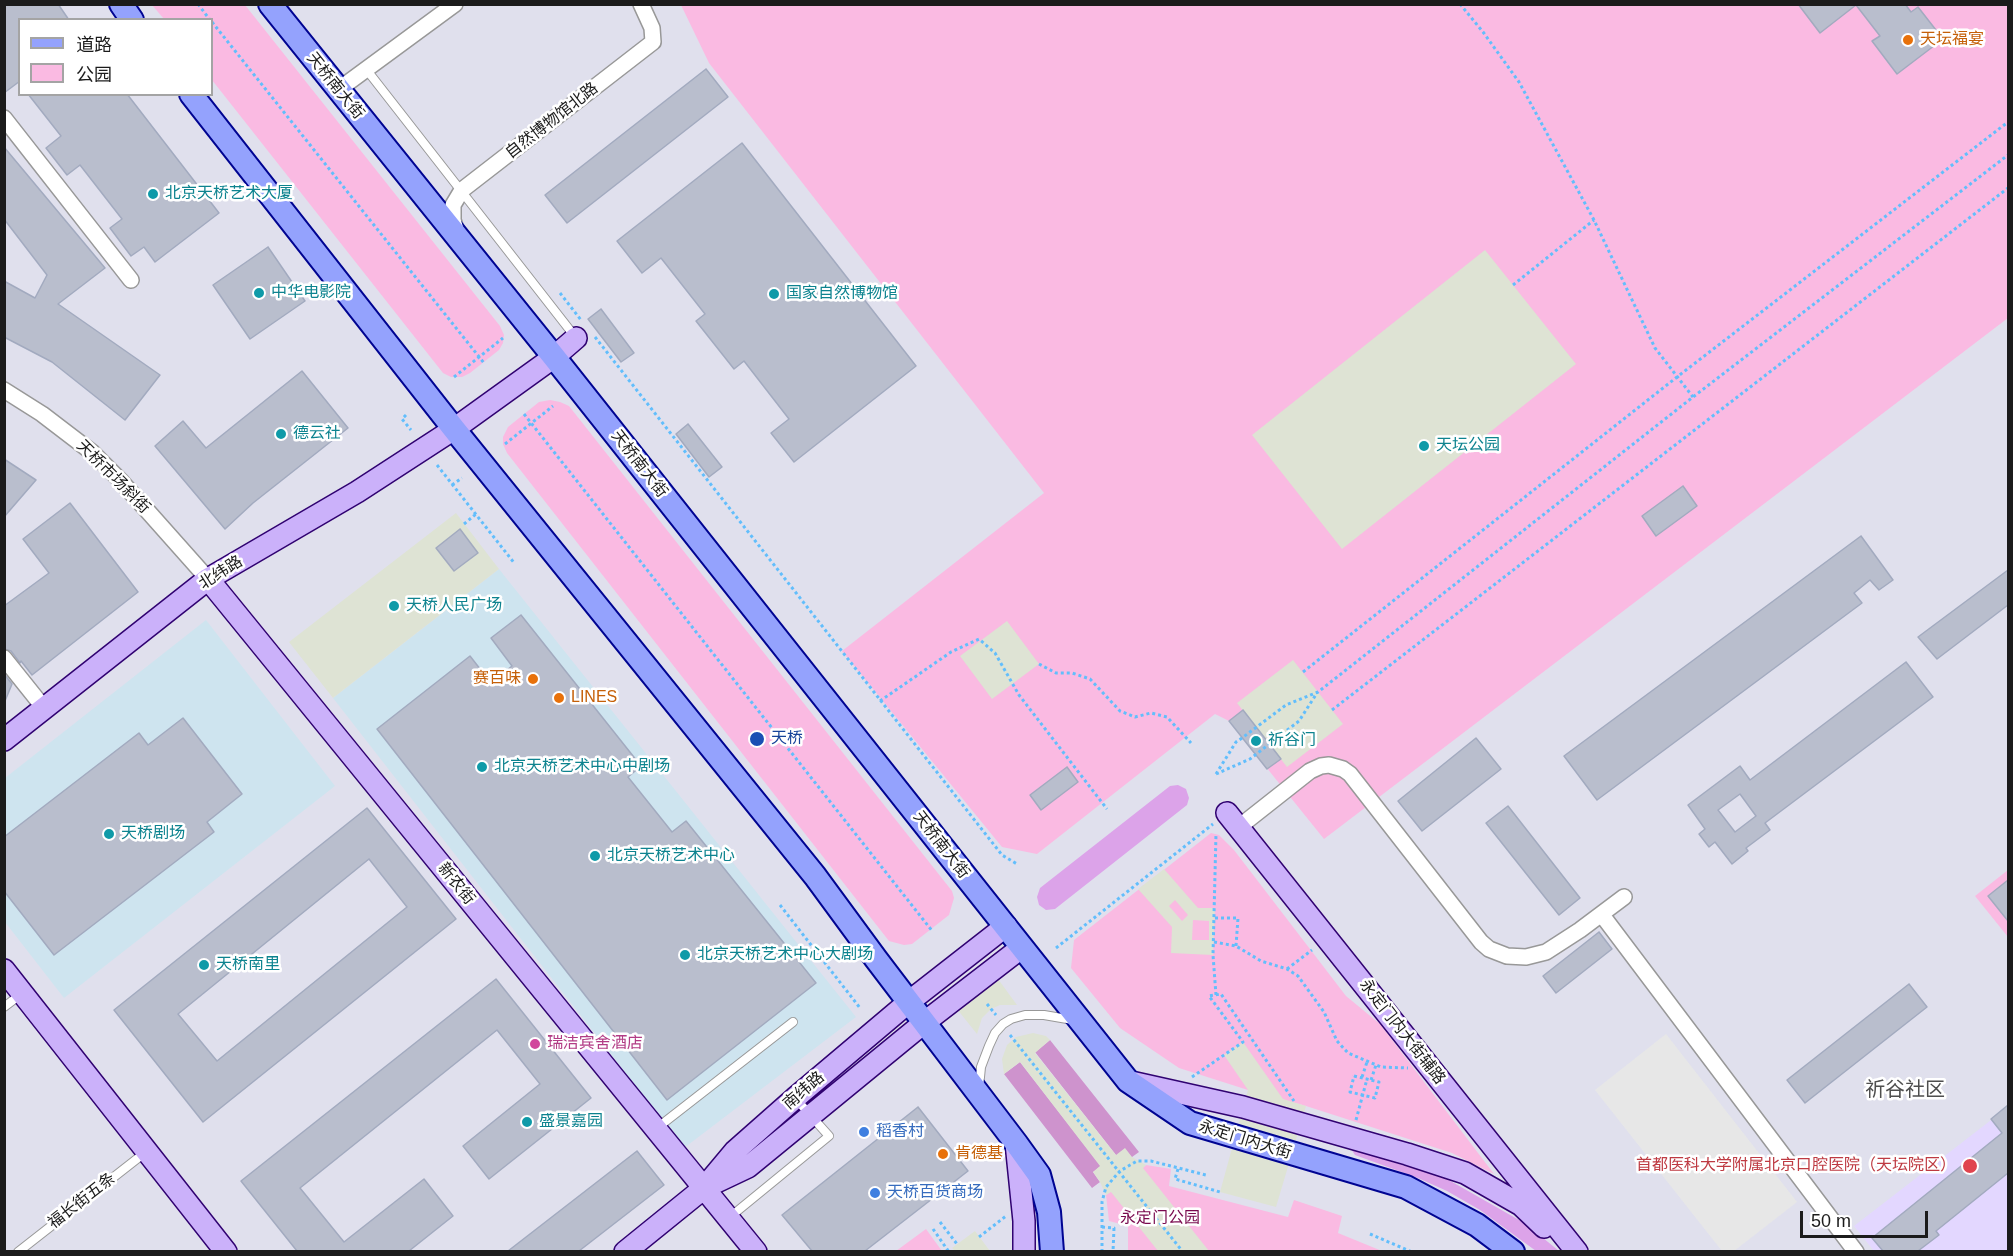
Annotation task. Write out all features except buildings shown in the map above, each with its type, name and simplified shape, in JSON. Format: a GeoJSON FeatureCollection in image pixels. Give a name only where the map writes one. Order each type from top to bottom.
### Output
{"type":"FeatureCollection","features":[{"type":"Feature","properties":{"kind":"main road"},"geometry":{"type":"LineString","coordinates":[[121,4],[131,18]]}},
{"type":"Feature","properties":{"kind":"main road","name":"天桥南大街"},"geometry":{"type":"LineString","coordinates":[[270,4],[1006,926]]}},
{"type":"Feature","properties":{"kind":"main road"},"geometry":{"type":"LineString","coordinates":[[193,96],[454,429],[816,876],[876,959],[979,1093],[1040,1175],[1049,1212],[1052,1251]]}},
{"type":"Feature","properties":{"kind":"main road","name":"永定门内大街"},"geometry":{"type":"LineString","coordinates":[[1006,926],[1021,948],[1128,1081],[1191,1124],[1406,1187],[1477,1225],[1513,1251]]}},
{"type":"Feature","properties":{"kind":"street"},"geometry":{"type":"LineString","coordinates":[[338,90],[454,4]]}},
{"type":"Feature","properties":{"kind":"street","name":"自然博物馆北路"},"geometry":{"type":"LineString","coordinates":[[462,190],[653,42],[652,28],[641,4]]}},
{"type":"Feature","properties":{"kind":"street"},"geometry":{"type":"LineString","coordinates":[[4,118],[131,280]]}},
{"type":"Feature","properties":{"kind":"street"},"geometry":{"type":"LineString","coordinates":[[460,241],[453,220],[453,205],[462,190]]}},
{"type":"Feature","properties":{"kind":"street","name":"北纬路"},"geometry":{"type":"LineString","coordinates":[[4,740],[208,579],[357,492],[454,429],[585,333]]}},
{"type":"Feature","properties":{"kind":"street","name":"天桥市场斜街"},"geometry":{"type":"LineString","coordinates":[[4,390],[42,414],[93,453],[208,579]]}},
{"type":"Feature","properties":{"kind":"street","name":"新农街"},"geometry":{"type":"LineString","coordinates":[[208,579],[704,1188]]}},
{"type":"Feature","properties":{"kind":"street"},"geometry":{"type":"LineString","coordinates":[[4,658],[44,708]]}},
{"type":"Feature","properties":{"kind":"street"},"geometry":{"type":"LineString","coordinates":[[1233,820],[1310,771],[1321,766],[1336,766],[1350,774],[1481,942],[1489,949],[1507,956],[1534,956],[1557,946],[1624,897]]}},
{"type":"Feature","properties":{"kind":"street","name":"永定门内大街辅路"},"geometry":{"type":"LineString","coordinates":[[1233,820],[1577,1251]]}},
{"type":"Feature","properties":{"kind":"street"},"geometry":{"type":"LineString","coordinates":[[1602,915],[1856,1251]]}},
{"type":"Feature","properties":{"kind":"street","name":"南纬路"},"geometry":{"type":"LineString","coordinates":[[625,1251],[704,1188],[735,1151],[795,1098],[910,1001],[1006,926]]}},
{"type":"Feature","properties":{"kind":"street","name":"南纬路"},"geometry":{"type":"LineString","coordinates":[[704,1188],[748,1167],[925,1022],[1021,948]]}},
{"type":"Feature","properties":{"kind":"street"},"geometry":{"type":"LineString","coordinates":[[4,970],[226,1251]]}},
{"type":"Feature","properties":{"kind":"street"},"geometry":{"type":"LineString","coordinates":[[1128,1081],[1243,1107],[1465,1173],[1521,1205],[1571,1251]]}},
{"type":"Feature","properties":{"kind":"street"},"geometry":{"type":"LineString","coordinates":[[1016,1143],[1024,1221],[1024,1251]]}},
{"type":"Feature","properties":{"kind":"street"},"geometry":{"type":"LineString","coordinates":[[704,1188],[756,1251]]}},
{"type":"Feature","properties":{"kind":"lane"},"geometry":{"type":"LineString","coordinates":[[366,69],[462,190],[585,333]]}},
{"type":"Feature","properties":{"kind":"lane"},"geometry":{"type":"LineString","coordinates":[[4,1007],[23,993]]}},
{"type":"Feature","properties":{"kind":"lane"},"geometry":{"type":"LineString","coordinates":[[979,1093],[981,1067],[995,1033],[1003,1024],[1025,1015],[1044,1015],[1080,1022]]}},
{"type":"Feature","properties":{"kind":"lane"},"geometry":{"type":"LineString","coordinates":[[656,1129],[793,1022]]}},
{"type":"Feature","properties":{"kind":"lane"},"geometry":{"type":"LineString","coordinates":[[729,1218],[829,1136],[795,1098]]}},
{"type":"Feature","properties":{"kind":"lane","name":"福长街五条"},"geometry":{"type":"LineString","coordinates":[[18,1251],[147,1151]]}},
{"type":"Feature","properties":{"kind":"path"},"geometry":{"type":"LineString","coordinates":[[198,4],[209,18]]}},
{"type":"Feature","properties":{"kind":"path"},"geometry":{"type":"LineString","coordinates":[[1460,4],[1519,82],[1594,220],[1655,348],[1693,397]]}},
{"type":"Feature","properties":{"kind":"path"},"geometry":{"type":"LineString","coordinates":[[213,24],[484,363]]}},
{"type":"Feature","properties":{"kind":"path"},"geometry":{"type":"LineString","coordinates":[[1303,672],[1677,377],[2008,122]]}},
{"type":"Feature","properties":{"kind":"path"},"geometry":{"type":"LineString","coordinates":[[1318,692],[1299,721],[1250,759],[1216,774],[1236,742],[1286,705],[1318,692],[1693,397],[2008,155]]}},
{"type":"Feature","properties":{"kind":"path"},"geometry":{"type":"LineString","coordinates":[[1332,710],[2008,188]]}},
{"type":"Feature","properties":{"kind":"path"},"geometry":{"type":"LineString","coordinates":[[1513,285],[1594,220]]}},
{"type":"Feature","properties":{"kind":"path"},"geometry":{"type":"LineString","coordinates":[[560,293],[585,333],[1002,855],[1017,864]]}},
{"type":"Feature","properties":{"kind":"path"},"geometry":{"type":"LineString","coordinates":[[454,377],[503,338]]}},
{"type":"Feature","properties":{"kind":"path"},"geometry":{"type":"LineString","coordinates":[[505,444],[553,406]]}},
{"type":"Feature","properties":{"kind":"path"},"geometry":{"type":"LineString","coordinates":[[524,414],[933,932]]}},
{"type":"Feature","properties":{"kind":"path"},"geometry":{"type":"LineString","coordinates":[[406,416],[402,419],[411,430]]}},
{"type":"Feature","properties":{"kind":"path"},"geometry":{"type":"LineString","coordinates":[[437,465],[515,564]]}},
{"type":"Feature","properties":{"kind":"path"},"geometry":{"type":"LineString","coordinates":[[452,485],[462,477]]}},
{"type":"Feature","properties":{"kind":"path"},"geometry":{"type":"LineString","coordinates":[[464,524],[476,514]]}},
{"type":"Feature","properties":{"kind":"path"},"geometry":{"type":"LineString","coordinates":[[880,701],[951,652],[979,639],[995,653],[1019,695],[1107,809]]}},
{"type":"Feature","properties":{"kind":"path"},"geometry":{"type":"LineString","coordinates":[[1039,664],[1056,673],[1072,673],[1090,679],[1119,711],[1135,717],[1152,713],[1167,717],[1191,743]]}},
{"type":"Feature","properties":{"kind":"path"},"geometry":{"type":"LineString","coordinates":[[1056,948],[1233,820]]}},
{"type":"Feature","properties":{"kind":"path"},"geometry":{"type":"LineString","coordinates":[[1216,834],[1214,942],[1216,995]]}},
{"type":"Feature","properties":{"kind":"path"},"geometry":{"type":"LineString","coordinates":[[780,905],[860,1008]]}},
{"type":"Feature","properties":{"kind":"path"},"geometry":{"type":"LineString","coordinates":[[1215,918],[1238,918],[1236,946]]}},
{"type":"Feature","properties":{"kind":"path"},"geometry":{"type":"LineString","coordinates":[[1214,942],[1236,946],[1261,961],[1287,969],[1298,976],[1324,1012],[1337,1041],[1348,1053],[1376,1065],[1417,1068]]}},
{"type":"Feature","properties":{"kind":"path"},"geometry":{"type":"LineString","coordinates":[[1287,969],[1316,947]]}},
{"type":"Feature","properties":{"kind":"path"},"geometry":{"type":"LineString","coordinates":[[1174,1090],[1243,1042],[1209,996],[1221,994],[1296,1103]]}},
{"type":"Feature","properties":{"kind":"path"},"geometry":{"type":"LineString","coordinates":[[987,1004],[1183,1251]]}},
{"type":"Feature","properties":{"kind":"path"},"geometry":{"type":"LineString","coordinates":[[1362,1077],[1367,1062]]}},
{"type":"Feature","properties":{"kind":"path"},"geometry":{"type":"LineString","coordinates":[[1356,1122],[1363,1095],[1376,1065]]}},
{"type":"Feature","properties":{"kind":"path"},"geometry":{"type":"LineString","coordinates":[[1354,1076],[1369,1079],[1379,1082],[1375,1098],[1350,1092],[1354,1076]]}},
{"type":"Feature","properties":{"kind":"path"},"geometry":{"type":"LineString","coordinates":[[1102,1251],[1102,1202],[1106,1187],[1120,1172],[1137,1161],[1151,1161],[1206,1175]]}},
{"type":"Feature","properties":{"kind":"path"},"geometry":{"type":"LineString","coordinates":[[1178,1168],[1175,1179],[1220,1192]]}},
{"type":"Feature","properties":{"kind":"path"},"geometry":{"type":"LineString","coordinates":[[979,1237],[1008,1215]]}},
{"type":"Feature","properties":{"kind":"path"},"geometry":{"type":"LineString","coordinates":[[940,1222],[957,1244]]}},
{"type":"Feature","properties":{"kind":"path"},"geometry":{"type":"LineString","coordinates":[[1102,1227],[1114,1228],[1113,1251]]}},
{"type":"Feature","properties":{"kind":"path"},"geometry":{"type":"LineString","coordinates":[[933,1229],[949,1251]]}},
{"type":"Feature","properties":{"kind":"path"},"geometry":{"type":"LineString","coordinates":[[1370,1234],[1412,1251]]}},
{"type":"Feature","properties":{"kind":"shaded area"},"geometry":{"type":"Polygon","coordinates":[[[1485,250],[1576,364],[1342,549],[1252,435],[1485,250]]]}},
{"type":"Feature","properties":{"kind":"shaded area","name":"天桥人民广场"},"geometry":{"type":"Polygon","coordinates":[[[456,513],[499,569],[333,698],[289,642],[456,513]]]}},
{"type":"Feature","properties":{"kind":"shaded area","name":"北京天桥艺术中心"},"geometry":{"type":"Polygon","coordinates":[[[499,569],[856,1017],[684,1148],[333,698],[499,569]]]}},
{"type":"Feature","properties":{"kind":"shaded area"},"geometry":{"type":"Polygon","coordinates":[[[206,620],[335,786],[64,998],[5,922],[5,778],[206,620]]]}},
{"type":"Feature","properties":{"kind":"shaded area"},"geometry":{"type":"Polygon","coordinates":[[[1007,621],[1039,664],[992,699],[960,656],[1007,621]]]}},
{"type":"Feature","properties":{"kind":"shaded area"},"geometry":{"type":"Polygon","coordinates":[[[1293,660],[1343,724],[1287,767],[1237,703],[1293,660]]]}},
{"type":"Feature","properties":{"kind":"shaded area"},"geometry":{"type":"Polygon","coordinates":[[[1178,785],[1186,789],[1189,798],[1187,805],[1055,909],[1046,910],[1039,905],[1037,897],[1040,888],[1170,786],[1178,785]]]}},
{"type":"Feature","properties":{"kind":"shaded area"},"geometry":{"type":"Polygon","coordinates":[[[1164,869],[1198,908],[1215,908],[1213,955],[1171,953],[1172,927],[1138,889],[1164,869]],[[1175,900],[1169,906],[1182,921],[1188,915],[1175,900]],[[1193,920],[1192,940],[1209,940],[1209,921],[1193,920]]]}},
{"type":"Feature","properties":{"kind":"shaded area"},"geometry":{"type":"Polygon","coordinates":[[[998,979],[1017,1005],[1000,1005],[991,1009],[982,1018],[977,1034],[957,1009],[998,979]]]}},
{"type":"Feature","properties":{"kind":"shaded area"},"geometry":{"type":"Polygon","coordinates":[[[1033,1033],[1046,1036],[1050,1040],[1035,1053],[1116,1155],[1125,1148],[1132,1157],[1146,1165],[1143,1168],[1209,1251],[1158,1251],[1111,1192],[1106,1195],[1093,1172],[1100,1166],[1020,1062],[1004,1074],[1002,1059],[1007,1045],[1016,1037],[1033,1033]]]}},
{"type":"Feature","properties":{"kind":"shaded area"},"geometry":{"type":"Polygon","coordinates":[[[1666,1034],[1797,1202],[1734,1251],[1722,1251],[1595,1090],[1666,1034]]]}},
{"type":"Feature","properties":{"kind":"shaded area"},"geometry":{"type":"Polygon","coordinates":[[[1050,1040],[1139,1152],[1132,1157],[1116,1155],[1035,1052],[1050,1040]]]}},
{"type":"Feature","properties":{"kind":"shaded area"},"geometry":{"type":"Polygon","coordinates":[[[1243,1042],[1283,1099],[1306,1106],[1276,1207],[1220,1192],[1248,1090],[1224,1055],[1243,1042]]]}},
{"type":"Feature","properties":{"kind":"shaded area"},"geometry":{"type":"Polygon","coordinates":[[[1020,1062],[1101,1166],[1093,1172],[1100,1182],[1092,1188],[1004,1074],[1020,1062]]]}},
{"type":"Feature","properties":{"kind":"shaded area","name":"首都医科大学附属北京口腔医院（天坛院区）"},"geometry":{"type":"Polygon","coordinates":[[[2008,1107],[2008,1251],[1874,1251],[1854,1226],[2008,1107]]]}},
{"type":"Feature","properties":{"kind":"shaded area"},"geometry":{"type":"Polygon","coordinates":[[[1351,1149],[1447,1179],[1526,1224],[1559,1251],[1536,1251],[1480,1210],[1447,1191],[1355,1155],[1351,1149]]]}},
{"type":"Feature","properties":{"kind":"shaded area"},"geometry":{"type":"Polygon","coordinates":[[[975,1231],[990,1251],[955,1251],[952,1248],[975,1231]]]}},
{"type":"Feature","properties":{"kind":"green space"},"geometry":{"type":"Polygon","coordinates":[[[152,5],[245,5],[500,326],[504,335],[499,350],[462,377],[451,377],[443,373],[213,81],[213,18],[163,18],[152,5]]]}},
{"type":"Feature","properties":{"kind":"green space","name":"天坛公园"},"geometry":{"type":"Polygon","coordinates":[[[681,5],[2008,5],[2008,318],[1324,839],[1229,721],[1215,714],[1037,854],[1002,847],[842,651],[1044,493],[709,63],[681,5]]]}},
{"type":"Feature","properties":{"kind":"green space"},"geometry":{"type":"Polygon","coordinates":[[[550,400],[569,406],[952,891],[954,898],[949,915],[912,944],[904,945],[889,941],[507,453],[503,437],[508,427],[539,402],[550,400]]]}},
{"type":"Feature","properties":{"kind":"green space"},"geometry":{"type":"Polygon","coordinates":[[[1211,833],[1219,835],[1234,850],[1346,996],[1380,1024],[1494,1174],[1452,1153],[1179,1068],[1120,1028],[1071,968],[1074,940],[1211,833]]]}},
{"type":"Feature","properties":{"kind":"green space"},"geometry":{"type":"Polygon","coordinates":[[[2008,870],[2008,937],[1975,896],[2008,870]]]}},
{"type":"Feature","properties":{"kind":"green space","name":"永定门公园"},"geometry":{"type":"Polygon","coordinates":[[[1146,1165],[1171,1169],[1169,1186],[1288,1217],[1294,1200],[1342,1216],[1338,1233],[1382,1251],[1128,1251],[1128,1226],[1109,1221],[1106,1195],[1146,1165]]]}},
{"type":"Feature","properties":{"kind":"green space"},"geometry":{"type":"Polygon","coordinates":[[[926,1229],[942,1251],[896,1251],[926,1229]]]}},
{"type":"Feature","properties":{"kind":"place","name":"天坛福宴"},"geometry":{"type":"Point","coordinates":[1908,40]}},
{"type":"Feature","properties":{"kind":"place","name":"北京天桥艺术大厦"},"geometry":{"type":"Point","coordinates":[153,194]}},
{"type":"Feature","properties":{"kind":"place","name":"中华电影院"},"geometry":{"type":"Point","coordinates":[259,293]}},
{"type":"Feature","properties":{"kind":"place","name":"国家自然博物馆"},"geometry":{"type":"Point","coordinates":[774,294]}},
{"type":"Feature","properties":{"kind":"place","name":"德云社"},"geometry":{"type":"Point","coordinates":[281,434]}},
{"type":"Feature","properties":{"kind":"place","name":"天坛公园"},"geometry":{"type":"Point","coordinates":[1424,446]}},
{"type":"Feature","properties":{"kind":"place","name":"天桥人民广场"},"geometry":{"type":"Point","coordinates":[394,606]}},
{"type":"Feature","properties":{"kind":"place","name":"赛百味"},"geometry":{"type":"Point","coordinates":[533,679]}},
{"type":"Feature","properties":{"kind":"place","name":"LINES"},"geometry":{"type":"Point","coordinates":[559,698]}},
{"type":"Feature","properties":{"kind":"place","name":"天桥"},"geometry":{"type":"Point","coordinates":[757,739]}},
{"type":"Feature","properties":{"kind":"place","name":"祈谷门"},"geometry":{"type":"Point","coordinates":[1256,741]}},
{"type":"Feature","properties":{"kind":"place","name":"北京天桥艺术中心中剧场"},"geometry":{"type":"Point","coordinates":[482,767]}},
{"type":"Feature","properties":{"kind":"place","name":"天桥剧场"},"geometry":{"type":"Point","coordinates":[109,834]}},
{"type":"Feature","properties":{"kind":"place","name":"北京天桥艺术中心"},"geometry":{"type":"Point","coordinates":[595,856]}},
{"type":"Feature","properties":{"kind":"place","name":"北京天桥艺术中心大剧场"},"geometry":{"type":"Point","coordinates":[685,955]}},
{"type":"Feature","properties":{"kind":"place","name":"天桥南里"},"geometry":{"type":"Point","coordinates":[204,965]}},
{"type":"Feature","properties":{"kind":"place","name":"瑞洁宾舍酒店"},"geometry":{"type":"Point","coordinates":[535,1044]}},
{"type":"Feature","properties":{"kind":"place","name":"盛景嘉园"},"geometry":{"type":"Point","coordinates":[527,1122]}},
{"type":"Feature","properties":{"kind":"place","name":"稻香村"},"geometry":{"type":"Point","coordinates":[864,1132]}},
{"type":"Feature","properties":{"kind":"place","name":"肯德基"},"geometry":{"type":"Point","coordinates":[943,1154]}},
{"type":"Feature","properties":{"kind":"place","name":"首都医科大学附属北京口腔医院（天坛院区）"},"geometry":{"type":"Point","coordinates":[1970,1166]}},
{"type":"Feature","properties":{"kind":"place","name":"天桥百货商场"},"geometry":{"type":"Point","coordinates":[875,1193]}},
{"type":"Feature","properties":{"kind":"district","name":"祈谷社区"},"geometry":{"type":"Point","coordinates":[1905,1090]}}]}
